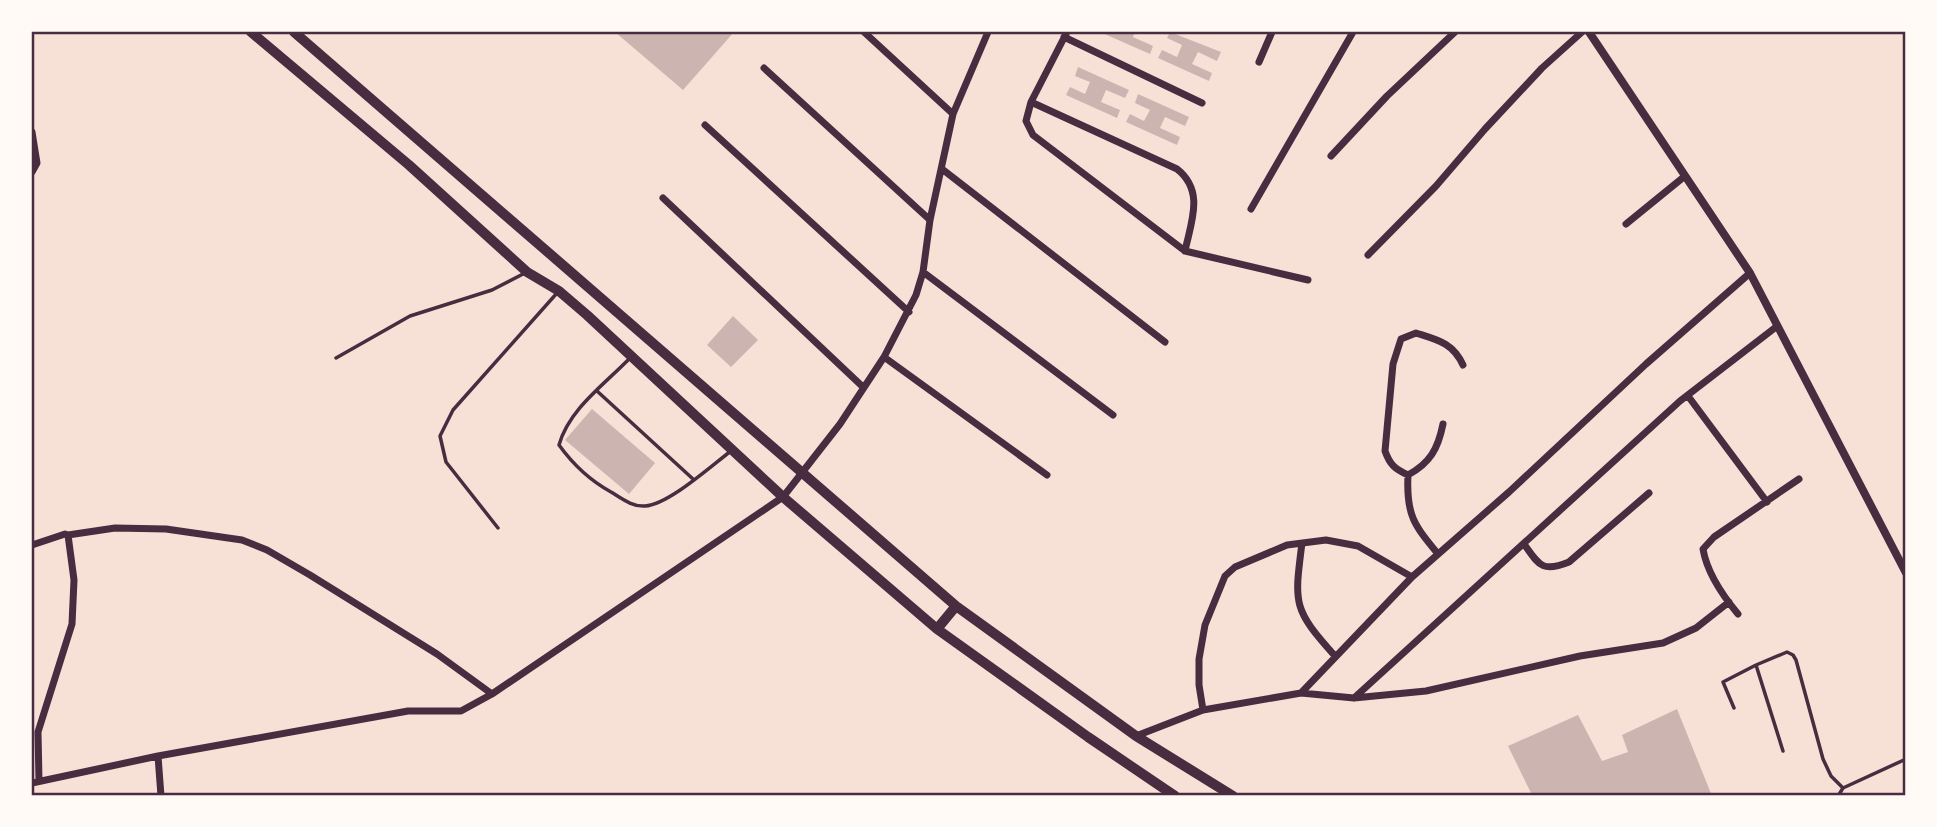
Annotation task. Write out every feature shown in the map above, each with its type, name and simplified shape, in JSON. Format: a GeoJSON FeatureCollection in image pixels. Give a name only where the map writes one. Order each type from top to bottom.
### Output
{"type":"FeatureCollection","features":[{"type":"Feature","properties":{"kind":"main road"},"geometry":{"type":"LineString","coordinates":[[251,32],[409,165],[527,272],[559,291],[783,497],[937,629],[1175,796]]}},
{"type":"Feature","properties":{"kind":"main road"},"geometry":{"type":"LineString","coordinates":[[294,32],[956,606],[1136,736],[1233,796]]}},
{"type":"Feature","properties":{"kind":"main road"},"geometry":{"type":"LineString","coordinates":[[937,629],[956,606]]}},
{"type":"Feature","properties":{"kind":"street"},"geometry":{"type":"LineString","coordinates":[[864,32],[953,114]]}},
{"type":"Feature","properties":{"kind":"street"},"geometry":{"type":"LineString","coordinates":[[68,535],[74,580],[72,624],[38,732],[35,782],[158,755],[408,711],[461,710],[492,694],[783,497],[802,475],[840,424],[909,313],[923,272],[930,220],[953,114],[988,32]]}},
{"type":"Feature","properties":{"kind":"street"},"geometry":{"type":"LineString","coordinates":[[1259,62],[1272,32]]}},
{"type":"Feature","properties":{"kind":"street"},"geometry":{"type":"LineString","coordinates":[[1251,209],[1353,32]]}},
{"type":"Feature","properties":{"kind":"street"},"geometry":{"type":"LineString","coordinates":[[1331,156],[1387,96],[1455,32]]}},
{"type":"Feature","properties":{"kind":"street"},"geometry":{"type":"LineString","coordinates":[[1368,254],[1436,186],[1542,68],[1582,32]]}},
{"type":"Feature","properties":{"kind":"street"},"geometry":{"type":"LineString","coordinates":[[1589,32],[1749,273],[1906,573]]}},
{"type":"Feature","properties":{"kind":"street"},"geometry":{"type":"LineString","coordinates":[[1202,103],[1065,34],[1031,103],[1026,121],[1033,135],[1185,251],[1308,280]]}},
{"type":"Feature","properties":{"kind":"street"},"geometry":{"type":"LineString","coordinates":[[764,68],[930,220]]}},
{"type":"Feature","properties":{"kind":"street"},"geometry":{"type":"LineString","coordinates":[[1031,103],[1177,169],[1187,177],[1193,188],[1195,201],[1185,251]]}},
{"type":"Feature","properties":{"kind":"street"},"geometry":{"type":"LineString","coordinates":[[705,125],[909,313]]}},
{"type":"Feature","properties":{"kind":"street"},"geometry":{"type":"LineString","coordinates":[[32,132],[37,163],[32,172]]}},
{"type":"Feature","properties":{"kind":"street"},"geometry":{"type":"LineString","coordinates":[[942,169],[1165,342]]}},
{"type":"Feature","properties":{"kind":"street"},"geometry":{"type":"LineString","coordinates":[[1626,224],[1685,176]]}},
{"type":"Feature","properties":{"kind":"street"},"geometry":{"type":"LineString","coordinates":[[663,198],[863,387]]}},
{"type":"Feature","properties":{"kind":"street"},"geometry":{"type":"LineString","coordinates":[[923,272],[1113,415]]}},
{"type":"Feature","properties":{"kind":"street"},"geometry":{"type":"LineString","coordinates":[[1301,694],[1412,577],[1509,492],[1646,363],[1749,273]]}},
{"type":"Feature","properties":{"kind":"street"},"geometry":{"type":"LineString","coordinates":[[1354,698],[1688,396],[1776,327]]}},
{"type":"Feature","properties":{"kind":"street"},"geometry":{"type":"LineString","coordinates":[[1408,475],[1395,469],[1385,451],[1393,364],[1401,339],[1416,333],[1439,341],[1456,351],[1463,365]]}},
{"type":"Feature","properties":{"kind":"street"},"geometry":{"type":"LineString","coordinates":[[884,357],[1047,475]]}},
{"type":"Feature","properties":{"kind":"street"},"geometry":{"type":"LineString","coordinates":[[1688,396],[1767,502]]}},
{"type":"Feature","properties":{"kind":"street"},"geometry":{"type":"LineString","coordinates":[[1408,475],[1424,467],[1430,459],[1443,424]]}},
{"type":"Feature","properties":{"kind":"street"},"geometry":{"type":"LineString","coordinates":[[1408,475],[1407,492],[1414,525],[1438,555]]}},
{"type":"Feature","properties":{"kind":"street"},"geometry":{"type":"LineString","coordinates":[[1738,614],[1706,564],[1703,549],[1714,537],[1799,479]]}},
{"type":"Feature","properties":{"kind":"street"},"geometry":{"type":"LineString","coordinates":[[1524,544],[1540,566],[1553,569],[1569,562],[1649,493]]}},
{"type":"Feature","properties":{"kind":"street"},"geometry":{"type":"LineString","coordinates":[[32,545],[65,534],[114,528],[166,529],[242,540],[267,550],[437,653],[492,694]]}},
{"type":"Feature","properties":{"kind":"street"},"geometry":{"type":"LineString","coordinates":[[1203,710],[1199,659],[1205,625],[1225,576],[1235,567],[1287,545],[1326,540],[1358,546],[1412,577]]}},
{"type":"Feature","properties":{"kind":"street"},"geometry":{"type":"LineString","coordinates":[[1302,543],[1297,599],[1301,614],[1335,656]]}},
{"type":"Feature","properties":{"kind":"street"},"geometry":{"type":"LineString","coordinates":[[1136,736],[1203,710],[1301,694],[1354,698],[1426,691],[1580,656],[1663,643],[1696,628],[1729,602]]}},
{"type":"Feature","properties":{"kind":"street"},"geometry":{"type":"LineString","coordinates":[[158,755],[161,796]]}},
{"type":"Feature","properties":{"kind":"lane"},"geometry":{"type":"LineString","coordinates":[[336,358],[410,316],[492,290],[527,272]]}},
{"type":"Feature","properties":{"kind":"lane"},"geometry":{"type":"LineString","coordinates":[[498,528],[446,461],[440,436],[453,410],[559,291]]}},
{"type":"Feature","properties":{"kind":"lane"},"geometry":{"type":"LineString","coordinates":[[631,356],[573,415],[559,445],[566,455],[599,485],[633,505],[647,506],[671,496],[732,450]]}},
{"type":"Feature","properties":{"kind":"lane"},"geometry":{"type":"LineString","coordinates":[[597,391],[693,479]]}},
{"type":"Feature","properties":{"kind":"lane"},"geometry":{"type":"LineString","coordinates":[[1734,708],[1723,682],[1756,664],[1787,652],[1793,654],[1823,759],[1831,776],[1843,788]]}},
{"type":"Feature","properties":{"kind":"lane"},"geometry":{"type":"LineString","coordinates":[[1756,664],[1783,751]]}},
{"type":"Feature","properties":{"kind":"lane"},"geometry":{"type":"LineString","coordinates":[[1838,796],[1843,788],[1906,759]]}},
{"type":"Feature","properties":{"kind":"building"},"geometry":{"type":"Polygon","coordinates":[[[615,32],[734,32],[683,90],[615,32]]]}},
{"type":"Feature","properties":{"kind":"building"},"geometry":{"type":"Polygon","coordinates":[[[1100,32],[1135,32],[1133,37],[1153,46],[1150,54],[1100,32]]]}},
{"type":"Feature","properties":{"kind":"building"},"geometry":{"type":"Polygon","coordinates":[[[1170,32],[1221,52],[1217,61],[1198,52],[1192,64],[1212,73],[1209,81],[1158,58],[1162,50],[1177,57],[1182,45],[1167,38],[1170,32]]]}},
{"type":"Feature","properties":{"kind":"building"},"geometry":{"type":"Polygon","coordinates":[[[1078,67],[1129,90],[1125,98],[1106,90],[1101,102],[1120,110],[1117,118],[1066,95],[1070,87],[1085,94],[1090,82],[1075,76],[1078,67]]]}},
{"type":"Feature","properties":{"kind":"building"},"geometry":{"type":"Polygon","coordinates":[[[1138,94],[1189,117],[1185,126],[1165,117],[1160,128],[1180,137],[1177,145],[1126,122],[1130,114],[1144,121],[1150,110],[1135,103],[1138,94]]]}},
{"type":"Feature","properties":{"kind":"building"},"geometry":{"type":"Polygon","coordinates":[[[733,316],[758,340],[731,367],[707,345],[733,316]]]}},
{"type":"Feature","properties":{"kind":"building"},"geometry":{"type":"Polygon","coordinates":[[[592,409],[655,463],[629,494],[565,440],[592,409]]]}},
{"type":"Feature","properties":{"kind":"building"},"geometry":{"type":"Polygon","coordinates":[[[1677,709],[1712,796],[1526,796],[1531,793],[1508,746],[1578,715],[1602,761],[1628,752],[1622,735],[1677,709]]]}}]}
